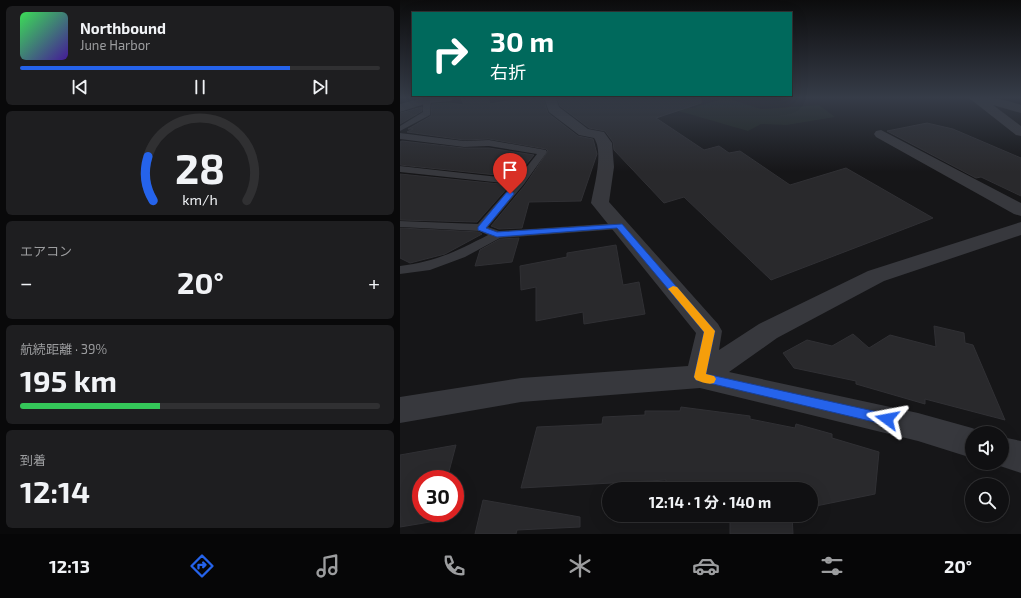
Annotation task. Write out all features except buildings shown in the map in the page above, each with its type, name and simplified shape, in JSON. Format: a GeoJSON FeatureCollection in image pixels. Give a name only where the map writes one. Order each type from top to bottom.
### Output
{"type":"FeatureCollection","features":[{"type":"Feature","properties":{"kind":"street"},"geometry":{"type":"LineString","coordinates":[[572,123],[584,132],[599,135],[605,143],[606,167],[600,202],[709,331],[700,377]]}},
{"type":"Feature","properties":{"kind":"street"},"geometry":{"type":"LineString","coordinates":[[1009,123],[1021,132]]}},
{"type":"Feature","properties":{"kind":"street"},"geometry":{"type":"LineString","coordinates":[[881,134],[1021,210]]}},
{"type":"Feature","properties":{"kind":"street"},"geometry":{"type":"LineString","coordinates":[[700,377],[768,331],[876,276],[1021,228]]}},
{"type":"Feature","properties":{"kind":"street"},"geometry":{"type":"LineString","coordinates":[[400,410],[521,390],[700,377],[918,426],[965,441]]}},
{"type":"Feature","properties":{"kind":"street"},"geometry":{"type":"LineString","coordinates":[[1009,454],[1021,458]]}},
{"type":"Feature","properties":{"kind":"lane"},"geometry":{"type":"LineString","coordinates":[[400,129],[410,123]]}},
{"type":"Feature","properties":{"kind":"lane"},"geometry":{"type":"LineString","coordinates":[[400,136],[464,144],[490,143],[543,152],[481,228]]}},
{"type":"Feature","properties":{"kind":"lane"},"geometry":{"type":"LineString","coordinates":[[400,169],[520,182]]}},
{"type":"Feature","properties":{"kind":"lane"},"geometry":{"type":"LineString","coordinates":[[400,224],[481,228],[497,235]]}},
{"type":"Feature","properties":{"kind":"lane"},"geometry":{"type":"LineString","coordinates":[[400,270],[425,267],[461,254],[497,235],[619,226]]}},
{"type":"Feature","properties":{"kind":"shaded area"},"geometry":{"type":"Polygon","coordinates":[[[720,123],[799,123],[787,125],[761,124],[748,131],[720,123]]]}},
{"type":"Feature","properties":{"kind":"slow traffic"},"geometry":{"type":"LineString","coordinates":[[673,289],[709,331],[700,377],[710,379]]}},
{"type":"Feature","properties":{"kind":"route"},"geometry":{"type":"LineString","coordinates":[[510,194],[481,228],[497,235],[619,226],[709,331],[700,377],[887,419]]}}]}
